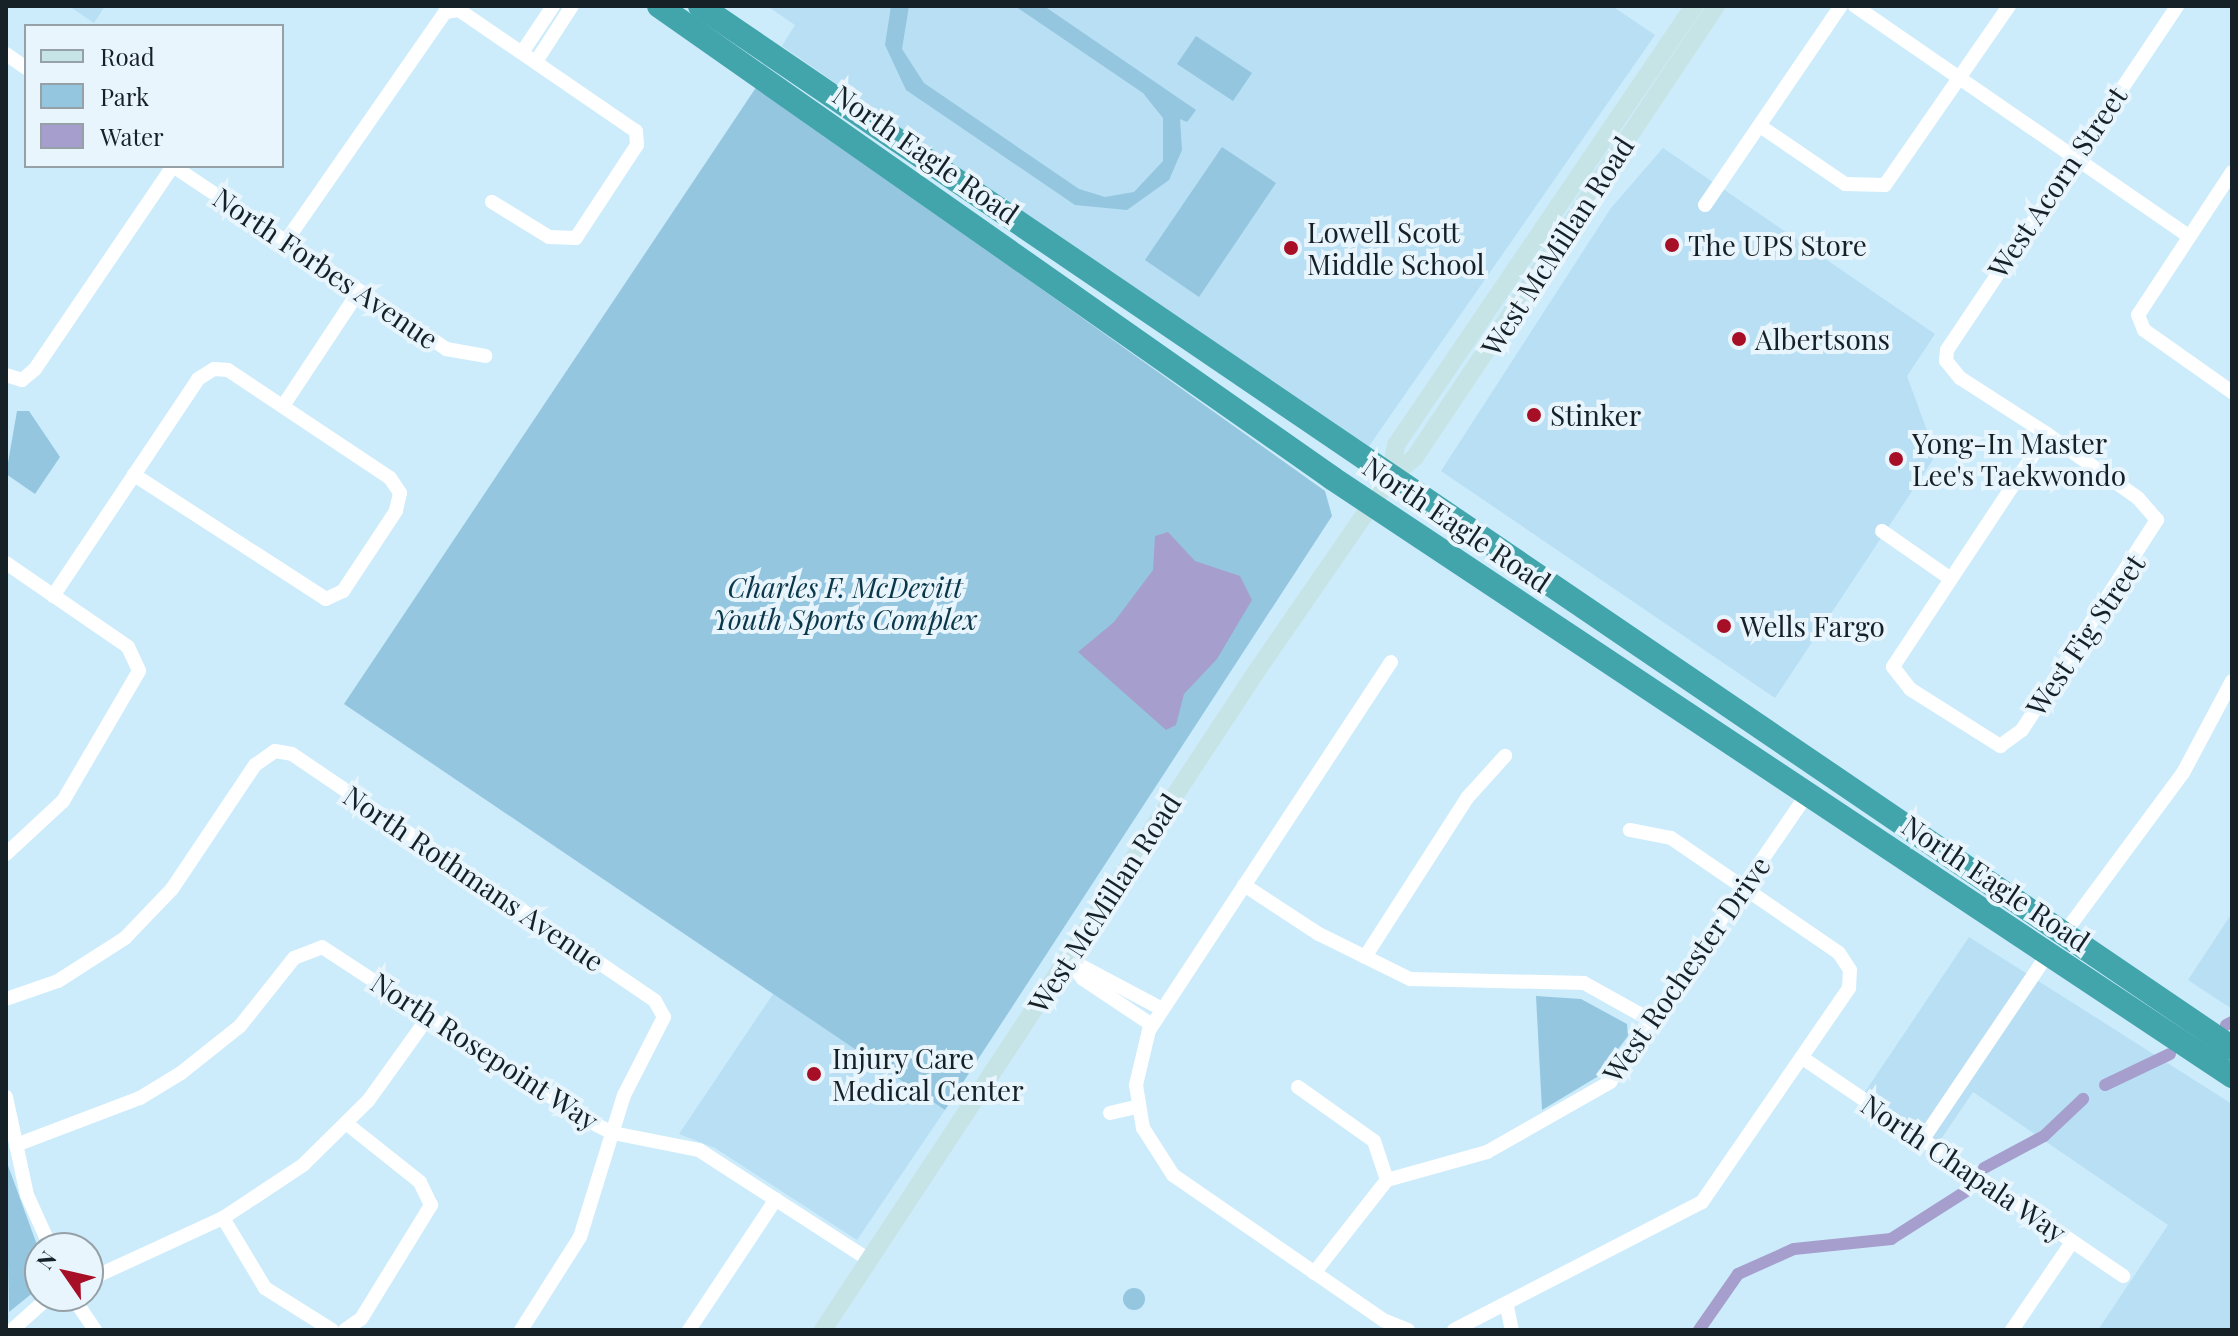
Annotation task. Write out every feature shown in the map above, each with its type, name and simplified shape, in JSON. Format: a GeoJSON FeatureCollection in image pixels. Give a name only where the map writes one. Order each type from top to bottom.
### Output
{"type":"FeatureCollection","features":[{"type":"Feature","properties":{"kind":"highway","name":"North Eagle Road"},"geometry":{"type":"LineString","coordinates":[[659,6],[1372,504],[2232,1076]]}},
{"type":"Feature","properties":{"kind":"highway"},"geometry":{"type":"LineString","coordinates":[[682,6],[724,34],[741,34]]}},
{"type":"Feature","properties":{"kind":"highway","name":"North Eagle Road"},"geometry":{"type":"LineString","coordinates":[[700,6],[1389,479],[2232,1048]]}},
{"type":"Feature","properties":{"kind":"highway"},"geometry":{"type":"LineString","coordinates":[[2009,928],[2063,935]]}},
{"type":"Feature","properties":{"kind":"highway"},"geometry":{"type":"LineString","coordinates":[[2047,955],[2100,960]]}},
{"type":"Feature","properties":{"kind":"main road","name":"West McMillan Road"},"geometry":{"type":"LineString","coordinates":[[1389,479],[1396,445],[1694,6]]}},
{"type":"Feature","properties":{"kind":"main road"},"geometry":{"type":"LineString","coordinates":[[1658,60],[1671,56],[1706,6]]}},
{"type":"Feature","properties":{"kind":"main road","name":"West McMillan Road"},"geometry":{"type":"LineString","coordinates":[[823,1330],[1372,504],[1389,479],[1415,457],[1716,6]]}},
{"type":"Feature","properties":{"kind":"street"},"geometry":{"type":"LineString","coordinates":[[523,51],[553,6]]}},
{"type":"Feature","properties":{"kind":"street"},"geometry":{"type":"LineString","coordinates":[[537,60],[572,6]]}},
{"type":"Feature","properties":{"kind":"street"},"geometry":{"type":"LineString","coordinates":[[1705,205],[1841,6]]}},
{"type":"Feature","properties":{"kind":"street"},"geometry":{"type":"LineString","coordinates":[[1855,6],[1962,76],[2189,236]]}},
{"type":"Feature","properties":{"kind":"street"},"geometry":{"type":"LineString","coordinates":[[1760,126],[1845,184],[1872,190],[1895,175],[2009,6]]}},
{"type":"Feature","properties":{"kind":"street","name":"West Acorn Street"},"geometry":{"type":"LineString","coordinates":[[2047,434],[1946,361],[1955,332],[2177,6]]}},
{"type":"Feature","properties":{"kind":"street"},"geometry":{"type":"LineString","coordinates":[[286,241],[433,21],[459,10],[537,60],[636,131],[637,145],[576,238],[549,237],[492,202]]}},
{"type":"Feature","properties":{"kind":"street"},"geometry":{"type":"LineString","coordinates":[[6,54],[24,67]]}},
{"type":"Feature","properties":{"kind":"street"},"geometry":{"type":"LineString","coordinates":[[6,375],[22,380],[172,168]]}},
{"type":"Feature","properties":{"kind":"street","name":"North Forbes Avenue"},"geometry":{"type":"LineString","coordinates":[[176,168],[446,349],[485,356]]}},
{"type":"Feature","properties":{"kind":"street"},"geometry":{"type":"LineString","coordinates":[[2232,172],[2143,303],[2138,323],[2232,392]]}},
{"type":"Feature","properties":{"kind":"street"},"geometry":{"type":"LineString","coordinates":[[283,406],[359,291]]}},
{"type":"Feature","properties":{"kind":"street"},"geometry":{"type":"LineString","coordinates":[[53,596],[134,475],[174,416],[214,369],[283,406],[390,478],[400,493],[380,536],[343,591],[326,599],[134,475]]}},
{"type":"Feature","properties":{"kind":"street"},"geometry":{"type":"LineString","coordinates":[[1882,531],[1948,577],[2047,434]]}},
{"type":"Feature","properties":{"kind":"street","name":"West Fig Street"},"geometry":{"type":"LineString","coordinates":[[1948,577],[1893,667],[1910,689],[2006,747],[2157,520],[2047,434]]}},
{"type":"Feature","properties":{"kind":"street"},"geometry":{"type":"LineString","coordinates":[[6,563],[128,647],[139,662],[135,682],[63,801],[6,854]]}},
{"type":"Feature","properties":{"kind":"street"},"geometry":{"type":"LineString","coordinates":[[1391,662],[1152,1025],[1140,1056],[1136,1107],[1173,1175],[1314,1273],[1380,1325],[1408,1330]]}},
{"type":"Feature","properties":{"kind":"street"},"geometry":{"type":"LineString","coordinates":[[2063,935],[2183,773],[2232,681]]}},
{"type":"Feature","properties":{"kind":"street","name":"North Rothmans Avenue"},"geometry":{"type":"LineString","coordinates":[[6,999],[58,981],[125,938],[172,889],[255,765],[275,751],[292,754],[655,1001],[664,1017],[627,1087],[613,1133]]}},
{"type":"Feature","properties":{"kind":"street"},"geometry":{"type":"LineString","coordinates":[[1365,957],[1467,798],[1505,756]]}},
{"type":"Feature","properties":{"kind":"street","name":"West Rochester Drive"},"geometry":{"type":"LineString","coordinates":[[1387,1180],[1487,1152],[1574,1108],[1615,1076],[1808,793]]}},
{"type":"Feature","properties":{"kind":"street"},"geometry":{"type":"LineString","coordinates":[[1454,1330],[1507,1307],[1702,1202],[1844,1000],[1850,970],[1839,953],[1671,838],[1630,830]]}},
{"type":"Feature","properties":{"kind":"street"},"geometry":{"type":"LineString","coordinates":[[1244,885],[1365,957],[1439,985],[1584,983],[1654,1022]]}},
{"type":"Feature","properties":{"kind":"street","name":"North Rosepoint Way"},"geometry":{"type":"LineString","coordinates":[[16,1145],[140,1098],[181,1073],[240,1026],[294,958],[312,947],[333,951],[613,1133],[691,1147],[869,1260]]}},
{"type":"Feature","properties":{"kind":"street"},"geometry":{"type":"LineString","coordinates":[[1923,1139],[2047,955]]}},
{"type":"Feature","properties":{"kind":"street"},"geometry":{"type":"LineString","coordinates":[[1068,959],[1162,1009]]}},
{"type":"Feature","properties":{"kind":"street"},"geometry":{"type":"LineString","coordinates":[[1068,959],[1083,979],[1152,1025]]}},
{"type":"Feature","properties":{"kind":"street"},"geometry":{"type":"LineString","coordinates":[[104,1273],[223,1218],[280,1183],[347,1124],[429,1016]]}},
{"type":"Feature","properties":{"kind":"street","name":"North Chapala Way"},"geometry":{"type":"LineString","coordinates":[[1804,1059],[2123,1276]]}},
{"type":"Feature","properties":{"kind":"street"},"geometry":{"type":"LineString","coordinates":[[1298,1087],[1374,1141],[1387,1180],[1314,1273]]}},
{"type":"Feature","properties":{"kind":"street"},"geometry":{"type":"LineString","coordinates":[[6,1097],[27,1195],[44,1232]]}},
{"type":"Feature","properties":{"kind":"street"},"geometry":{"type":"LineString","coordinates":[[1110,1113],[1136,1107]]}},
{"type":"Feature","properties":{"kind":"street"},"geometry":{"type":"LineString","coordinates":[[345,1330],[361,1319],[424,1223],[429,1196],[347,1124]]}},
{"type":"Feature","properties":{"kind":"street"},"geometry":{"type":"LineString","coordinates":[[521,1330],[580,1237],[613,1133]]}},
{"type":"Feature","properties":{"kind":"street"},"geometry":{"type":"LineString","coordinates":[[689,1330],[776,1199]]}},
{"type":"Feature","properties":{"kind":"street"},"geometry":{"type":"LineString","coordinates":[[223,1218],[265,1288],[332,1330]]}},
{"type":"Feature","properties":{"kind":"street"},"geometry":{"type":"LineString","coordinates":[[2012,1330],[2072,1242]]}},
{"type":"Feature","properties":{"kind":"street"},"geometry":{"type":"LineString","coordinates":[[1507,1307],[1512,1330]]}},
{"type":"Feature","properties":{"kind":"street"},"geometry":{"type":"LineString","coordinates":[[12,1330],[32,1312]]}},
{"type":"Feature","properties":{"kind":"street"},"geometry":{"type":"LineString","coordinates":[[83,1312],[95,1330]]}},
{"type":"Feature","properties":{"kind":"shaded area"},"geometry":{"type":"Polygon","coordinates":[[[69,6],[105,6],[94,23],[69,6]]]}},
{"type":"Feature","properties":{"kind":"shaded area","name":"Lowell Scott Middle School"},"geometry":{"type":"Polygon","coordinates":[[[767,6],[1612,6],[1655,35],[1367,449],[782,46],[795,25],[767,6]]]}},
{"type":"Feature","properties":{"kind":"shaded area"},"geometry":{"type":"Polygon","coordinates":[[[1663,148],[1935,334],[1907,376],[1936,455],[1775,698],[1441,471],[1611,208],[1663,148]]]}},
{"type":"Feature","properties":{"kind":"shaded area"},"geometry":{"type":"Polygon","coordinates":[[[2232,913],[2232,1009],[2188,980],[2232,913]]]}},
{"type":"Feature","properties":{"kind":"shaded area"},"geometry":{"type":"Polygon","coordinates":[[[1969,937],[2232,1104],[2232,1330],[2098,1330],[2168,1225],[1973,1092],[1939,1142],[1865,1092],[1969,937]]]}},
{"type":"Feature","properties":{"kind":"shaded area"},"geometry":{"type":"Polygon","coordinates":[[[773,994],[945,1110],[857,1240],[715,1148],[679,1134],[773,994]]]}},
{"type":"Feature","properties":{"kind":"green space"},"geometry":{"type":"Polygon","coordinates":[[[891,6],[909,6],[902,49],[924,83],[1079,189],[1105,197],[1134,192],[1163,161],[1163,118],[1143,93],[1015,6],[1044,6],[1196,110],[1187,122],[1180,119],[1182,150],[1169,180],[1127,210],[1075,205],[906,90],[885,45],[891,6]]]}},
{"type":"Feature","properties":{"kind":"green space"},"geometry":{"type":"Polygon","coordinates":[[[1196,36],[1252,73],[1233,101],[1177,64],[1196,36]]]}},
{"type":"Feature","properties":{"kind":"green space","name":"Charles F. McDevitt Youth Sports Complex"},"geometry":{"type":"Polygon","coordinates":[[[757,86],[1325,491],[1332,516],[945,1110],[344,704],[757,86]]]}},
{"type":"Feature","properties":{"kind":"green space"},"geometry":{"type":"Polygon","coordinates":[[[1222,147],[1276,183],[1199,297],[1145,260],[1222,147]]]}},
{"type":"Feature","properties":{"kind":"green space"},"geometry":{"type":"Polygon","coordinates":[[[17,411],[29,411],[60,457],[35,494],[6,474],[17,411]]]}},
{"type":"Feature","properties":{"kind":"green space"},"geometry":{"type":"Polygon","coordinates":[[[1536,996],[1581,999],[1627,1024],[1628,1036],[1597,1077],[1542,1110],[1536,996]]]}},
{"type":"Feature","properties":{"kind":"green space"},"geometry":{"type":"Polygon","coordinates":[[[6,1160],[32,1232],[24,1232],[24,1300],[9,1312],[6,1160]]]}},
{"type":"Feature","properties":{"kind":"green space"},"geometry":{"type":"Polygon","coordinates":[[[1134,1288],[1142,1291],[1145,1299],[1142,1307],[1134,1310],[1126,1307],[1123,1299],[1126,1291],[1134,1288]]]}},
{"type":"Feature","properties":{"kind":"water"},"geometry":{"type":"Polygon","coordinates":[[[1168,532],[1195,561],[1240,576],[1252,600],[1217,659],[1184,694],[1176,725],[1166,730],[1078,652],[1114,622],[1153,570],[1155,536],[1168,532]]]}},
{"type":"Feature","properties":{"kind":"waterway"},"geometry":{"type":"LineString","coordinates":[[2226,1025],[2232,1022]]}},
{"type":"Feature","properties":{"kind":"waterway"},"geometry":{"type":"LineString","coordinates":[[2105,1085],[2170,1054]]}},
{"type":"Feature","properties":{"kind":"waterway"},"geometry":{"type":"LineString","coordinates":[[1984,1168],[2044,1136],[2083,1099]]}},
{"type":"Feature","properties":{"kind":"waterway"},"geometry":{"type":"LineString","coordinates":[[1699,1330],[1738,1274],[1794,1249],[1891,1239],[1968,1190]]}},
{"type":"Feature","properties":{"kind":"place","name":"The UPS Store"},"geometry":{"type":"Point","coordinates":[1672,245]}},
{"type":"Feature","properties":{"kind":"place","name":"Lowell Scott Middle School"},"geometry":{"type":"Point","coordinates":[1291,248]}},
{"type":"Feature","properties":{"kind":"place","name":"Albertsons"},"geometry":{"type":"Point","coordinates":[1739,339]}},
{"type":"Feature","properties":{"kind":"place","name":"Stinker"},"geometry":{"type":"Point","coordinates":[1534,415]}},
{"type":"Feature","properties":{"kind":"place","name":"Yong-In Master Lee's Taekwondo"},"geometry":{"type":"Point","coordinates":[1896,459]}},
{"type":"Feature","properties":{"kind":"place","name":"Wells Fargo"},"geometry":{"type":"Point","coordinates":[1724,626]}},
{"type":"Feature","properties":{"kind":"place","name":"Injury Care Medical Center"},"geometry":{"type":"Point","coordinates":[814,1074]}}]}
